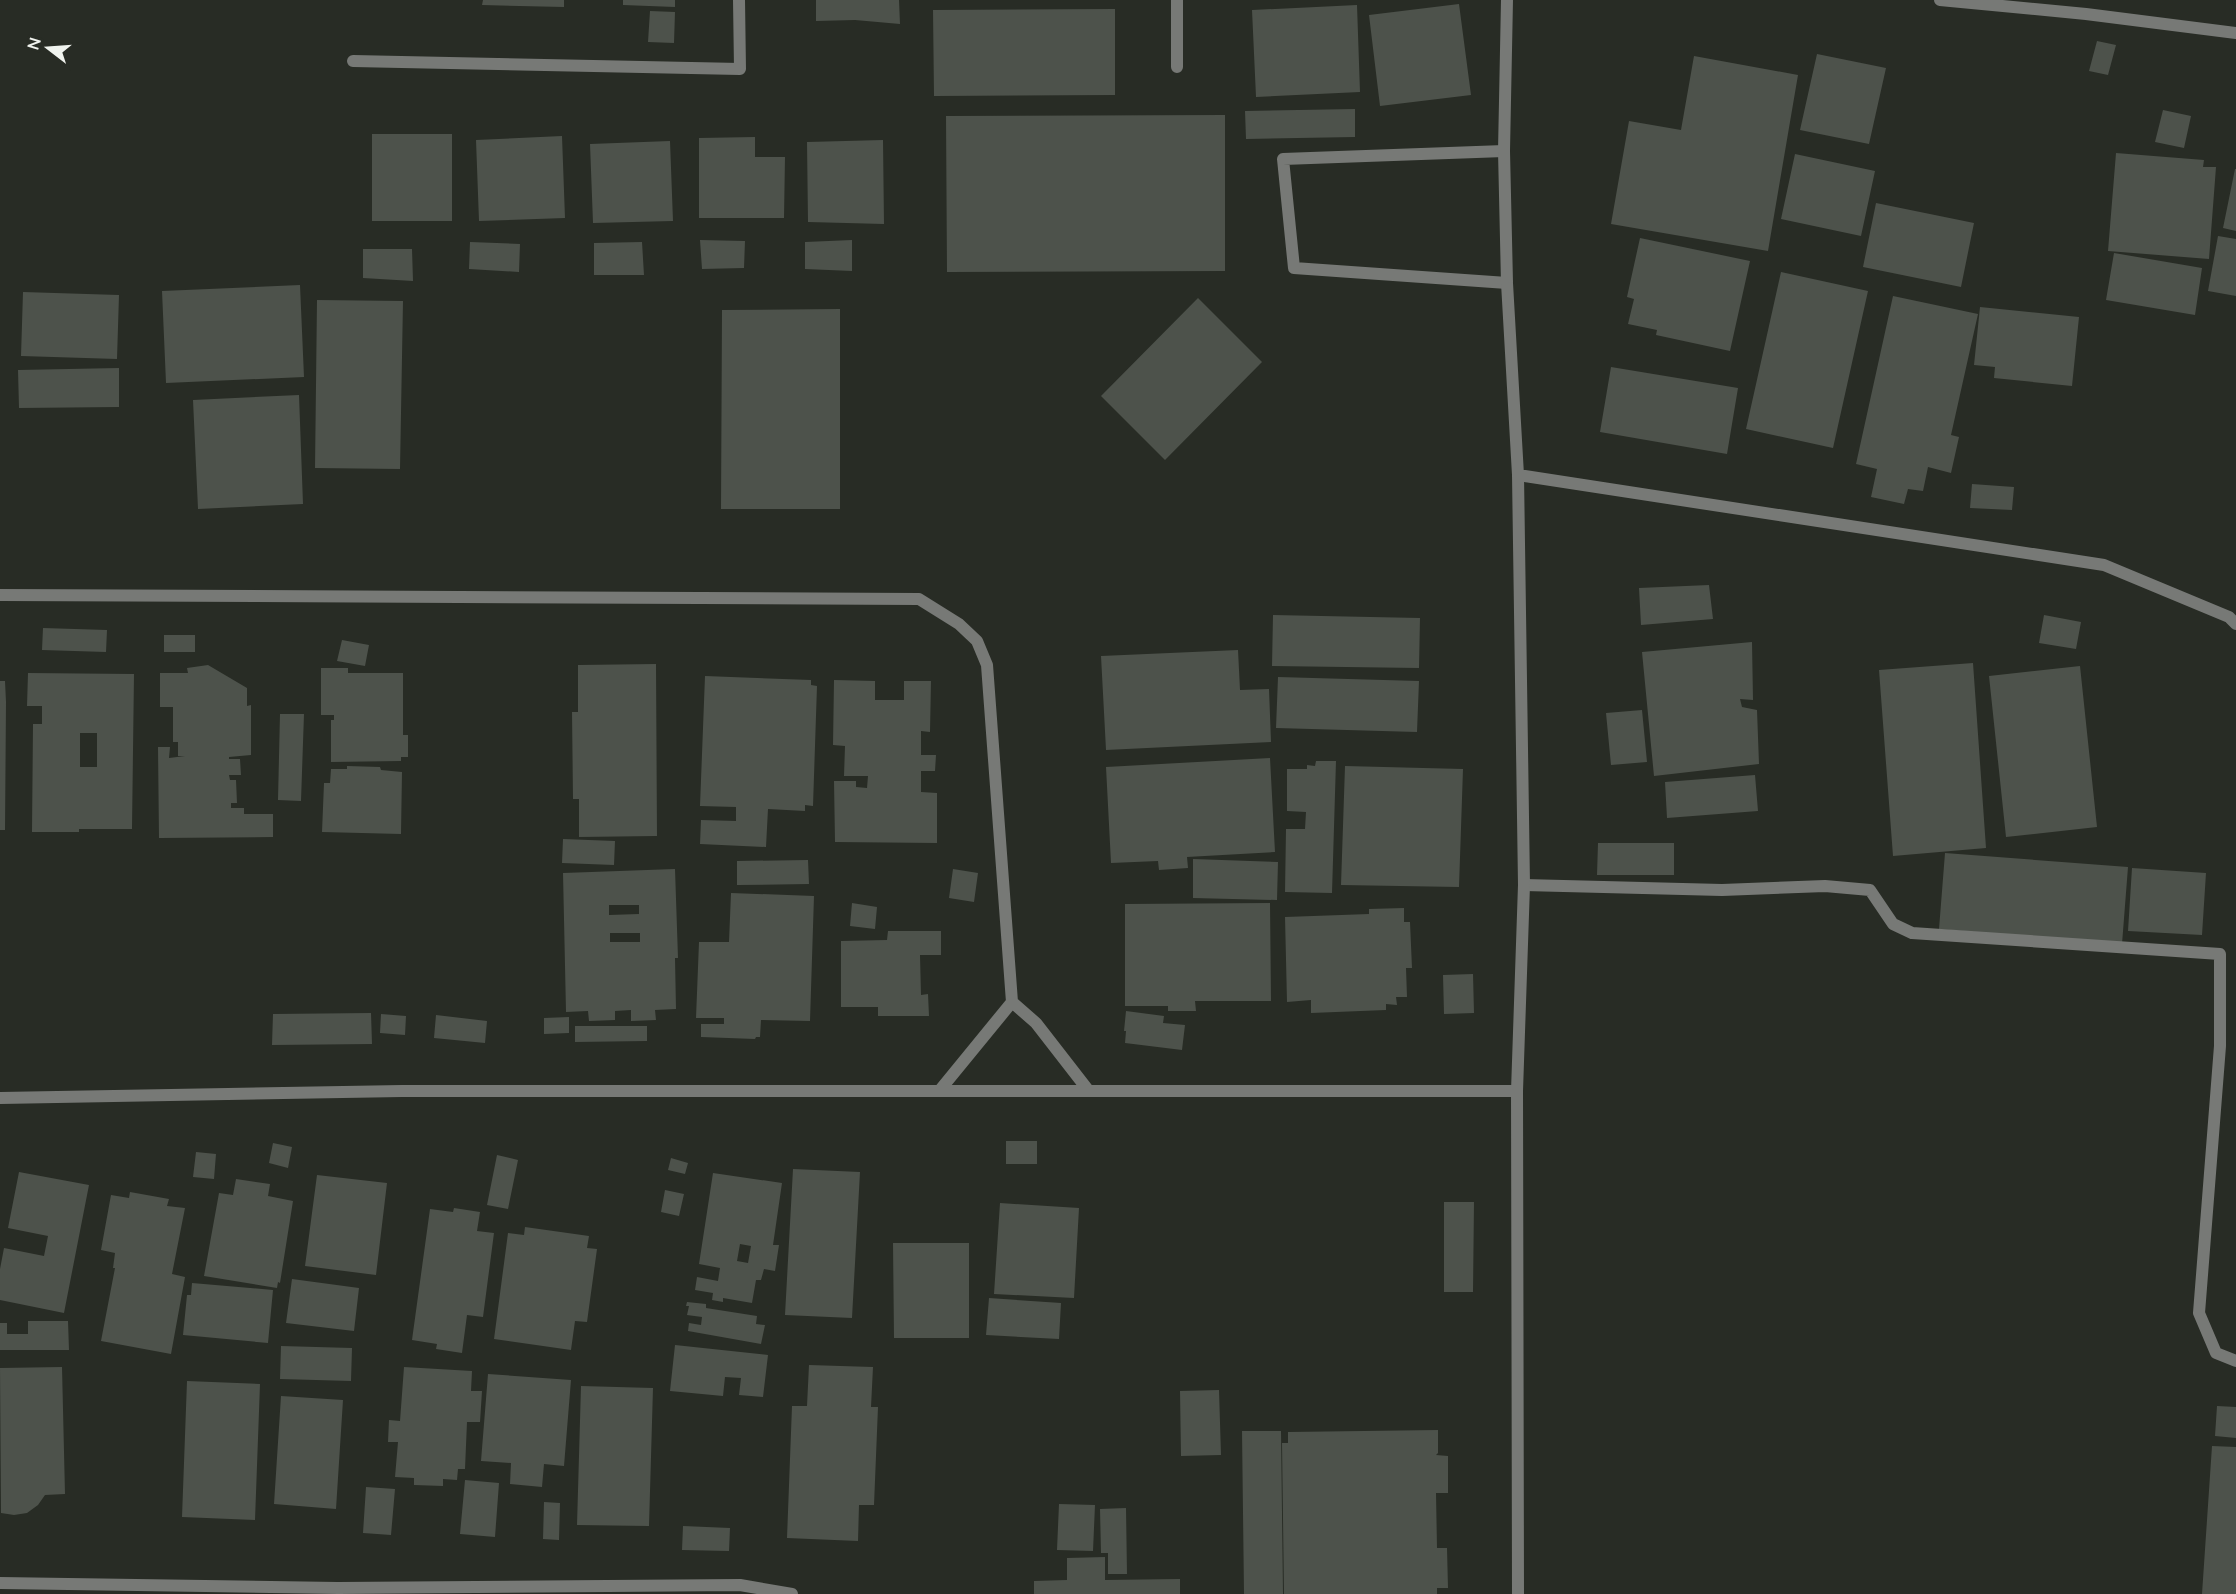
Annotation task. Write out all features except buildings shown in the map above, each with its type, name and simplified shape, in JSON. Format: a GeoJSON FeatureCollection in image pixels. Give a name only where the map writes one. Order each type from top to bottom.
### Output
{"type":"FeatureCollection","features":[{"type":"Feature","properties":{"kind":"street"},"geometry":{"type":"LineString","coordinates":[[353,61],[740,69],[738,0]]}},
{"type":"Feature","properties":{"kind":"street"},"geometry":{"type":"LineString","coordinates":[[1177,0],[1177,68]]}},
{"type":"Feature","properties":{"kind":"street"},"geometry":{"type":"LineString","coordinates":[[1508,0],[1504,151],[1507,283],[1518,475],[1524,885],[1517,1090],[1518,1594]]}},
{"type":"Feature","properties":{"kind":"street"},"geometry":{"type":"LineString","coordinates":[[1940,0],[2086,14],[2236,33]]}},
{"type":"Feature","properties":{"kind":"street"},"geometry":{"type":"LineString","coordinates":[[2086,14],[2088,0]]}},
{"type":"Feature","properties":{"kind":"street"},"geometry":{"type":"LineString","coordinates":[[1504,151],[1282,159],[1294,268],[1507,283]]}},
{"type":"Feature","properties":{"kind":"street"},"geometry":{"type":"LineString","coordinates":[[1518,475],[2104,565],[2229,617],[2236,624]]}},
{"type":"Feature","properties":{"kind":"street"},"geometry":{"type":"LineString","coordinates":[[0,595],[919,599],[959,624],[977,641],[987,665],[1012,1002],[940,1090]]}},
{"type":"Feature","properties":{"kind":"street"},"geometry":{"type":"LineString","coordinates":[[1524,885],[1722,890],[1825,886],[1870,890],[1893,924],[1912,933],[2220,954],[2220,1046],[2199,1313],[2216,1353],[2236,1361]]}},
{"type":"Feature","properties":{"kind":"street"},"geometry":{"type":"LineString","coordinates":[[1012,1002],[1036,1023],[1088,1090]]}},
{"type":"Feature","properties":{"kind":"street"},"geometry":{"type":"LineString","coordinates":[[0,1098],[402,1091],[1517,1090]]}},
{"type":"Feature","properties":{"kind":"street"},"geometry":{"type":"LineString","coordinates":[[0,1583],[338,1591],[740,1585],[792,1594]]}}]}
